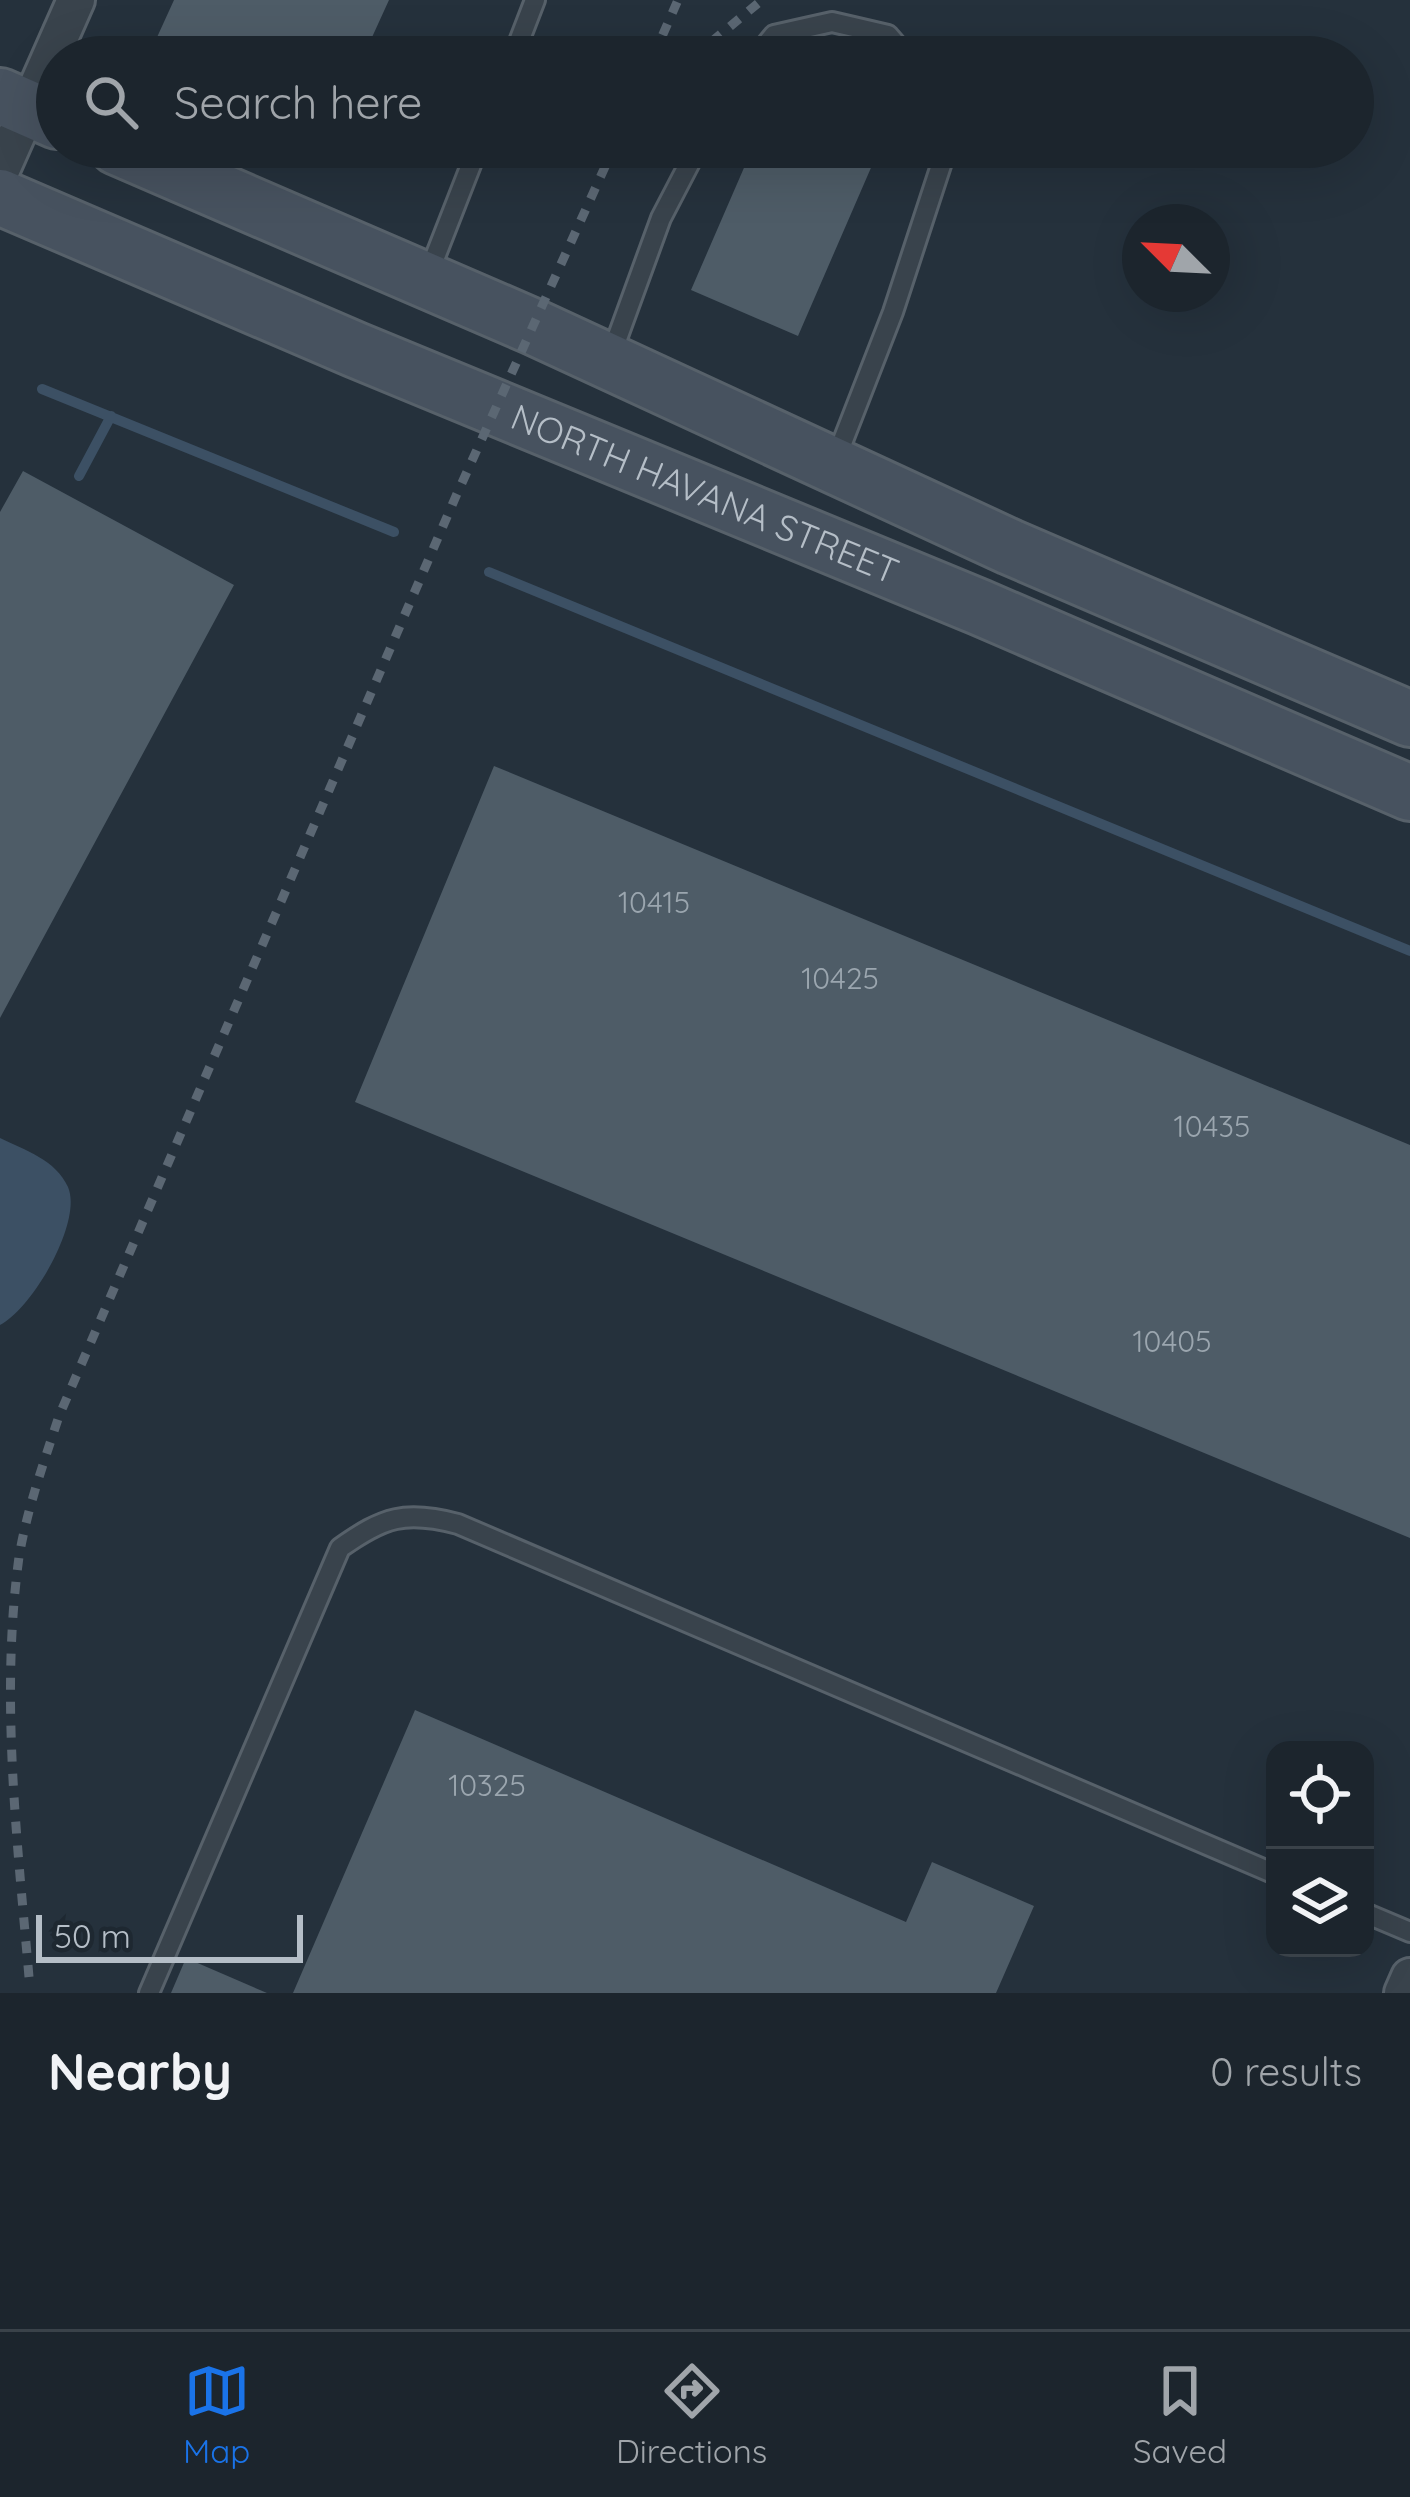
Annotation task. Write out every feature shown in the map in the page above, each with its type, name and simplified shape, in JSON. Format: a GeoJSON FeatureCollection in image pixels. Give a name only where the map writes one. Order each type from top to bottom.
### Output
{"type":"FeatureCollection","features":[{"type":"Feature","properties":{"kind":"main road","name":"NORTH HAVANA STREET"},"geometry":{"type":"LineString","coordinates":[[166,168],[608,361],[1010,548],[1410,719]]}},
{"type":"Feature","properties":{"kind":"main road","name":"NORTH HAVANA STREET"},"geometry":{"type":"LineString","coordinates":[[0,197],[1410,793]]}},
{"type":"Feature","properties":{"kind":"street"},"geometry":{"type":"LineString","coordinates":[[60,36],[76,0]]}},
{"type":"Feature","properties":{"kind":"street"},"geometry":{"type":"LineString","coordinates":[[0,172],[28,109]]}},
{"type":"Feature","properties":{"kind":"street"},"geometry":{"type":"LineString","coordinates":[[1403,1993],[1410,1977]]}},
{"type":"Feature","properties":{"kind":"lane"},"geometry":{"type":"LineString","coordinates":[[521,36],[535,0]]}},
{"type":"Feature","properties":{"kind":"lane"},"geometry":{"type":"LineString","coordinates":[[773,36],[832,22],[889,36]]}},
{"type":"Feature","properties":{"kind":"lane"},"geometry":{"type":"LineString","coordinates":[[427,280],[470,168]]}},
{"type":"Feature","properties":{"kind":"lane"},"geometry":{"type":"LineString","coordinates":[[608,361],[661,218],[687,168]]}},
{"type":"Feature","properties":{"kind":"lane"},"geometry":{"type":"LineString","coordinates":[[833,465],[893,311],[940,168]]}},
{"type":"Feature","properties":{"kind":"lane"},"geometry":{"type":"LineString","coordinates":[[149,1993],[340,1548],[377,1522],[422,1514],[458,1524],[1266,1870]]}},
{"type":"Feature","properties":{"kind":"lane"},"geometry":{"type":"LineString","coordinates":[[1374,1916],[1410,1932]]}},
{"type":"Feature","properties":{"kind":"water"},"geometry":{"type":"Polygon","coordinates":[[[0,1138],[56,1170],[68,1187],[71,1202],[62,1242],[40,1284],[0,1325],[0,1138]]]}},
{"type":"Feature","properties":{"kind":"building"},"geometry":{"type":"Polygon","coordinates":[[[174,0],[389,0],[373,36],[158,36],[174,0]]]}},
{"type":"Feature","properties":{"kind":"building"},"geometry":{"type":"Polygon","coordinates":[[[744,168],[871,168],[798,336],[691,290],[744,168]]]}},
{"type":"Feature","properties":{"kind":"building"},"geometry":{"type":"Polygon","coordinates":[[[23,471],[234,585],[0,1018],[0,512],[23,471]]]}},
{"type":"Feature","properties":{"kind":"building"},"geometry":{"type":"Polygon","coordinates":[[[494,766],[1410,1145],[1410,1538],[355,1102],[494,766]]]}},
{"type":"Feature","properties":{"kind":"building"},"geometry":{"type":"Polygon","coordinates":[[[415,1710],[906,1922],[932,1862],[1034,1906],[996,1993],[293,1993],[415,1710]]]}},
{"type":"Feature","properties":{"kind":"building"},"geometry":{"type":"Polygon","coordinates":[[[186,1958],[267,1993],[171,1993],[186,1958]]]}},
{"type":"Feature","properties":{"kind":"waterway"},"geometry":{"type":"LineString","coordinates":[[42,389],[394,532]]}},
{"type":"Feature","properties":{"kind":"waterway"},"geometry":{"type":"LineString","coordinates":[[79,476],[111,416]]}},
{"type":"Feature","properties":{"kind":"waterway"},"geometry":{"type":"LineString","coordinates":[[489,572],[1410,951]]}},
{"type":"Feature","properties":{"kind":"railway"},"geometry":{"type":"LineString","coordinates":[[662,36],[678,0]]}},
{"type":"Feature","properties":{"kind":"railway"},"geometry":{"type":"LineString","coordinates":[[718,36],[762,0]]}},
{"type":"Feature","properties":{"kind":"railway"},"geometry":{"type":"LineString","coordinates":[[29,1977],[12,1767],[11,1662],[19,1557],[42,1468],[59,1416],[456,496],[604,168]]}}]}
